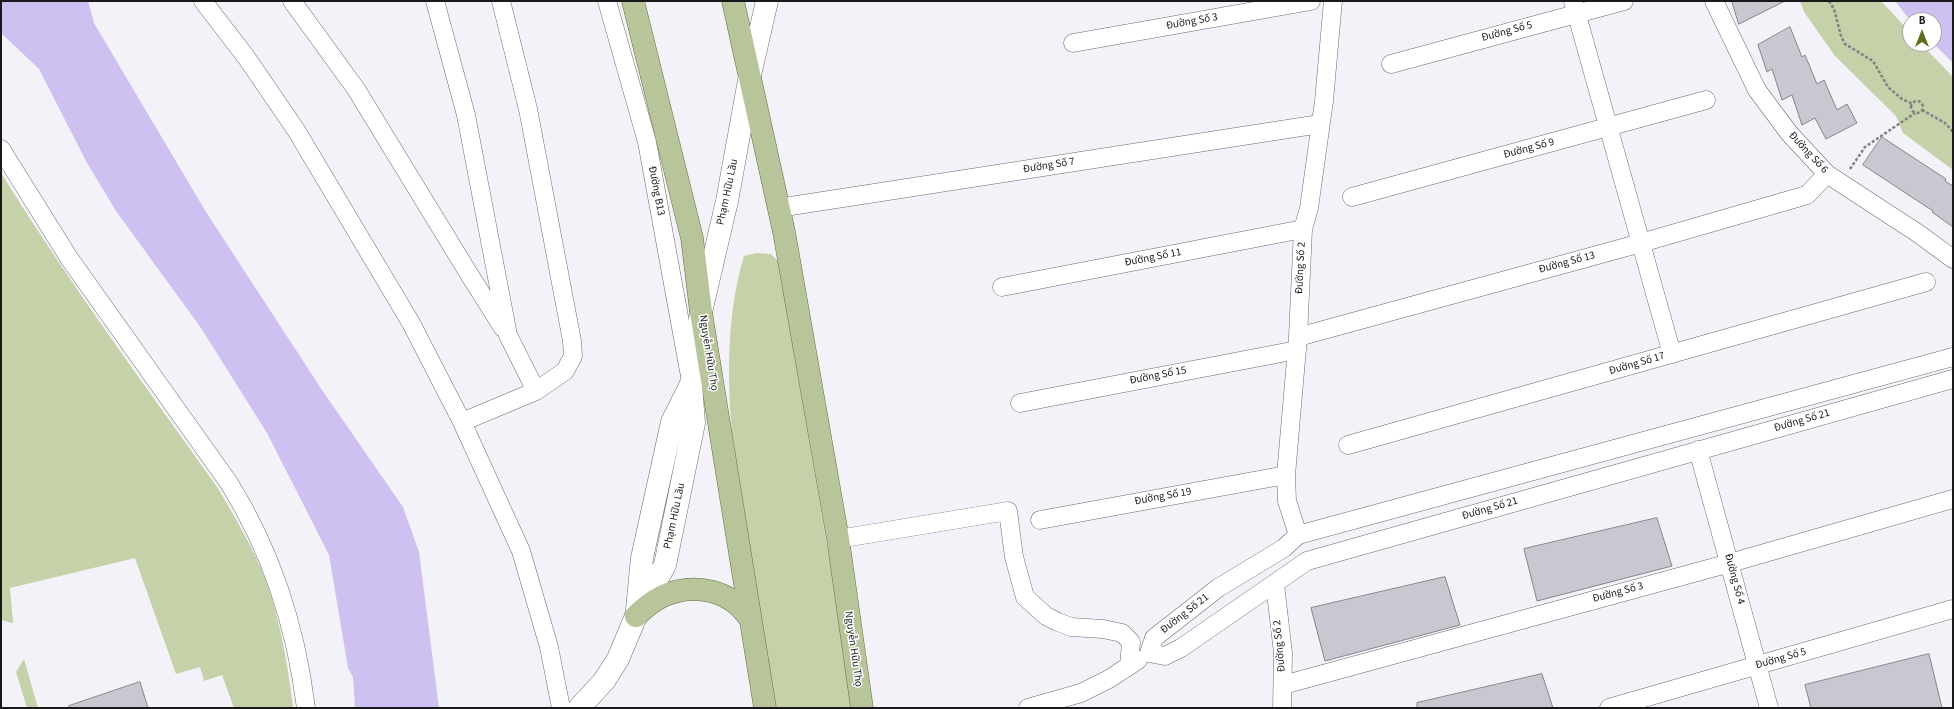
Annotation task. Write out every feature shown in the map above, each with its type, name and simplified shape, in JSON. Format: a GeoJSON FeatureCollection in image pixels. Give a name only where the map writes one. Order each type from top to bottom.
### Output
{"type":"FeatureCollection","features":[{"type":"Feature","properties":{"kind":"main road","name":"Nguyễn Hữu Thọ"},"geometry":{"type":"LineString","coordinates":[[633,1],[692,238],[701,312],[765,708]]}},
{"type":"Feature","properties":{"kind":"main road","name":"Nguyễn Hữu Thọ"},"geometry":{"type":"LineString","coordinates":[[733,1],[784,232],[838,539],[862,708]]}},
{"type":"Feature","properties":{"kind":"main road","name":"Phạm Hữu Lầu"},"geometry":{"type":"LineString","coordinates":[[580,708],[604,681],[618,659],[636,616],[665,565],[694,424],[691,384],[701,312],[727,201],[750,75],[767,1]]}},
{"type":"Feature","properties":{"kind":"main road"},"geometry":{"type":"LineString","coordinates":[[636,616],[663,596],[675,592],[704,590],[718,592],[733,599],[743,608],[750,619]]}},
{"type":"Feature","properties":{"kind":"street"},"geometry":{"type":"LineString","coordinates":[[202,1],[246,57],[296,130],[411,323],[462,422],[521,551],[549,647],[561,708]]}},
{"type":"Feature","properties":{"kind":"street"},"geometry":{"type":"LineString","coordinates":[[292,1],[356,89],[508,335],[536,391]]}},
{"type":"Feature","properties":{"kind":"street"},"geometry":{"type":"LineString","coordinates":[[435,1],[466,115],[508,335]]}},
{"type":"Feature","properties":{"kind":"street"},"geometry":{"type":"LineString","coordinates":[[462,422],[536,391],[566,371],[573,356],[572,341],[528,109],[501,1]]}},
{"type":"Feature","properties":{"kind":"street","name":"Đường B13"},"geometry":{"type":"LineString","coordinates":[[608,1],[647,142],[691,384]]}},
{"type":"Feature","properties":{"kind":"street","name":"Đường Số 3"},"geometry":{"type":"LineString","coordinates":[[1073,43],[1311,1]]}},
{"type":"Feature","properties":{"kind":"street","name":"Đường Số 2"},"geometry":{"type":"LineString","coordinates":[[1298,535],[1294,518],[1287,501],[1286,475],[1297,343],[1303,229],[1309,208],[1324,101],[1333,1]]}},
{"type":"Feature","properties":{"kind":"street","name":"Đường Số 5"},"geometry":{"type":"LineString","coordinates":[[1391,64],[1574,7],[1624,1]]}},
{"type":"Feature","properties":{"kind":"street","name":"Đường Số 6"},"geometry":{"type":"LineString","coordinates":[[1714,1],[1757,90],[1789,133],[1827,174],[1919,234],[1953,259]]}},
{"type":"Feature","properties":{"kind":"street"},"geometry":{"type":"LineString","coordinates":[[1574,7],[1672,354]]}},
{"type":"Feature","properties":{"kind":"street","name":"Đường Số 9"},"geometry":{"type":"LineString","coordinates":[[1352,197],[1706,100]]}},
{"type":"Feature","properties":{"kind":"street","name":"Đường Số 7"},"geometry":{"type":"LineString","coordinates":[[778,208],[1320,124]]}},
{"type":"Feature","properties":{"kind":"street"},"geometry":{"type":"LineString","coordinates":[[1,149],[69,258],[244,506],[264,548],[284,599],[299,662],[306,708]]}},
{"type":"Feature","properties":{"kind":"street","name":"Đường Số 13"},"geometry":{"type":"LineString","coordinates":[[1297,343],[1807,195],[1827,174]]}},
{"type":"Feature","properties":{"kind":"street","name":"Đường Số 11"},"geometry":{"type":"LineString","coordinates":[[1002,287],[1303,229]]}},
{"type":"Feature","properties":{"kind":"street"},"geometry":{"type":"LineString","coordinates":[[472,279],[485,278],[495,268]]}},
{"type":"Feature","properties":{"kind":"street","name":"Đường Số 17"},"geometry":{"type":"LineString","coordinates":[[1348,445],[1926,282]]}},
{"type":"Feature","properties":{"kind":"street","name":"Đường Số 15"},"geometry":{"type":"LineString","coordinates":[[1020,403],[1297,343]]}},
{"type":"Feature","properties":{"kind":"street","name":"Đường Số 21"},"geometry":{"type":"LineString","coordinates":[[1953,357],[1298,535],[1284,548],[1218,588],[1154,638],[1149,653],[1165,656],[1181,648],[1307,561],[1953,379]]}},
{"type":"Feature","properties":{"kind":"street","name":"Đường Số 4"},"geometry":{"type":"LineString","coordinates":[[1698,450],[1769,708]]}},
{"type":"Feature","properties":{"kind":"street","name":"Đường Số 19"},"geometry":{"type":"LineString","coordinates":[[1040,520],[1286,475]]}},
{"type":"Feature","properties":{"kind":"street","name":"Đường Số 3"},"geometry":{"type":"LineString","coordinates":[[1283,685],[1730,563],[1953,499]]}},
{"type":"Feature","properties":{"kind":"street"},"geometry":{"type":"LineString","coordinates":[[838,539],[1008,511],[1014,557],[1025,597],[1046,616],[1064,624],[1122,633],[1131,642],[1129,666]]}},
{"type":"Feature","properties":{"kind":"street","name":"Đường Số 2"},"geometry":{"type":"LineString","coordinates":[[1275,584],[1283,652],[1282,708]]}},
{"type":"Feature","properties":{"kind":"street","name":"Đường Số 5"},"geometry":{"type":"LineString","coordinates":[[1609,708],[1953,609]]}},
{"type":"Feature","properties":{"kind":"street"},"geometry":{"type":"LineString","coordinates":[[1028,708],[1081,693],[1149,653]]}},
{"type":"Feature","properties":{"kind":"path"},"geometry":{"type":"LineString","coordinates":[[1829,1],[1834,8],[1841,36],[1845,44],[1873,61],[1888,88],[1902,99],[1912,104],[1914,102],[1920,102],[1923,105],[1922,110]]}},
{"type":"Feature","properties":{"kind":"path"},"geometry":{"type":"LineString","coordinates":[[1912,104],[1912,109],[1916,113]]}},
{"type":"Feature","properties":{"kind":"path"},"geometry":{"type":"LineString","coordinates":[[1850,169],[1865,147],[1916,113],[1920,113],[1922,110]]}},
{"type":"Feature","properties":{"kind":"path"},"geometry":{"type":"LineString","coordinates":[[1922,110],[1945,123],[1953,132]]}},
{"type":"Feature","properties":{"kind":"green space"},"geometry":{"type":"Polygon","coordinates":[[[1800,1],[1881,1],[1902,23],[1902,52],[1929,52],[1953,77],[1953,170],[1903,133],[1896,116],[1835,56],[1804,12],[1800,1]]]}},
{"type":"Feature","properties":{"kind":"green space"},"geometry":{"type":"Polygon","coordinates":[[[1,173],[79,292],[217,487],[241,528],[269,588],[280,628],[290,682],[293,708],[234,708],[222,675],[204,681],[200,667],[176,674],[135,558],[10,588],[13,623],[1,620],[1,173]]]}},
{"type":"Feature","properties":{"kind":"green space"},"geometry":{"type":"Polygon","coordinates":[[[756,253],[771,254],[778,261],[855,708],[775,708],[732,433],[729,389],[731,321],[738,277],[744,256],[756,253]]]}},
{"type":"Feature","properties":{"kind":"green space"},"geometry":{"type":"Polygon","coordinates":[[[24,659],[38,708],[27,708],[16,672],[24,659]]]}},
{"type":"Feature","properties":{"kind":"shaded area"},"geometry":{"type":"Polygon","coordinates":[[[1,1],[88,1],[94,23],[206,212],[322,390],[403,507],[419,552],[439,708],[355,708],[353,677],[348,668],[329,555],[267,433],[201,328],[116,211],[87,163],[39,69],[1,33],[1,1]]]}},
{"type":"Feature","properties":{"kind":"shaded area"},"geometry":{"type":"Polygon","coordinates":[[[1895,1],[1953,1],[1953,63],[1942,52],[1942,12],[1904,12],[1895,1]]]}},
{"type":"Feature","properties":{"kind":"building"},"geometry":{"type":"Polygon","coordinates":[[[1732,1],[1785,1],[1739,24],[1732,1]]]}},
{"type":"Feature","properties":{"kind":"building"},"geometry":{"type":"Polygon","coordinates":[[[1790,27],[1802,57],[1805,55],[1817,84],[1824,80],[1837,110],[1847,104],[1857,123],[1826,139],[1815,118],[1802,125],[1792,95],[1782,100],[1772,69],[1767,72],[1758,45],[1790,27]]]}},
{"type":"Feature","properties":{"kind":"building"},"geometry":{"type":"Polygon","coordinates":[[[1882,137],[1946,179],[1945,181],[1953,186],[1953,227],[1932,212],[1933,211],[1863,165],[1882,137]]]}},
{"type":"Feature","properties":{"kind":"building"},"geometry":{"type":"Polygon","coordinates":[[[1657,518],[1672,566],[1537,601],[1524,549],[1657,518]]]}},
{"type":"Feature","properties":{"kind":"building"},"geometry":{"type":"Polygon","coordinates":[[[1445,577],[1460,625],[1325,661],[1311,608],[1445,577]]]}},
{"type":"Feature","properties":{"kind":"building"},"geometry":{"type":"Polygon","coordinates":[[[1929,654],[1942,708],[1811,708],[1805,685],[1929,654]]]}},
{"type":"Feature","properties":{"kind":"building"},"geometry":{"type":"Polygon","coordinates":[[[1542,674],[1553,708],[1417,708],[1417,703],[1542,674]]]}},
{"type":"Feature","properties":{"kind":"building"},"geometry":{"type":"Polygon","coordinates":[[[140,682],[148,708],[69,708],[69,706],[140,682]]]}}]}
